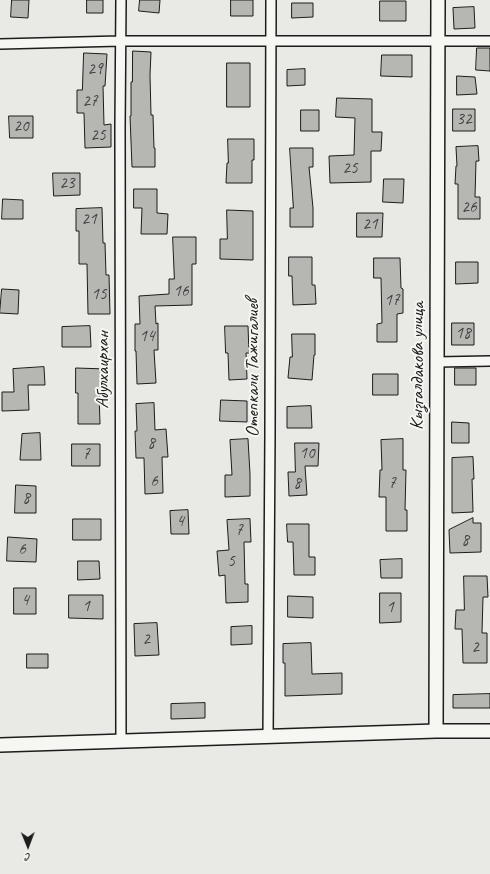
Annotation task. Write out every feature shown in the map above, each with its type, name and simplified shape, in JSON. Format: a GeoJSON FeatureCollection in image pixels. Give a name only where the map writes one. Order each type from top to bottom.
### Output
{"type":"FeatureCollection","features":[{"type":"Feature","properties":{"kind":"street","name":"Абулхаирхан"},"geometry":{"type":"LineString","coordinates":[[121,0],[121,741]]}},
{"type":"Feature","properties":{"kind":"street","name":"Отепкали Тажигалиев"},"geometry":{"type":"LineString","coordinates":[[268,736],[271,0]]}},
{"type":"Feature","properties":{"kind":"street","name":"Кызгалдакова улица"},"geometry":{"type":"LineString","coordinates":[[436,731],[438,0]]}},
{"type":"Feature","properties":{"kind":"street"},"geometry":{"type":"LineString","coordinates":[[0,44],[120,41],[490,41]]}},
{"type":"Feature","properties":{"kind":"street"},"geometry":{"type":"LineString","coordinates":[[437,362],[490,361]]}},
{"type":"Feature","properties":{"kind":"street"},"geometry":{"type":"LineString","coordinates":[[0,745],[436,731],[490,731]]}},
{"type":"Feature","properties":{"kind":"building"},"geometry":{"type":"Polygon","coordinates":[[[12,0],[29,0],[28,18],[11,17],[12,0]]]}},
{"type":"Feature","properties":{"kind":"building"},"geometry":{"type":"Polygon","coordinates":[[[87,0],[103,0],[103,13],[87,13],[87,0]]]}},
{"type":"Feature","properties":{"kind":"building"},"geometry":{"type":"Polygon","coordinates":[[[140,0],[160,0],[159,13],[139,11],[140,0]]]}},
{"type":"Feature","properties":{"kind":"building"},"geometry":{"type":"Polygon","coordinates":[[[231,0],[253,0],[253,16],[231,16],[231,0]]]}},
{"type":"Feature","properties":{"kind":"building"},"geometry":{"type":"Polygon","coordinates":[[[380,1],[406,1],[406,21],[380,21],[380,1]]]}},
{"type":"Feature","properties":{"kind":"building"},"geometry":{"type":"Polygon","coordinates":[[[292,3],[313,3],[313,17],[292,18],[292,3]]]}},
{"type":"Feature","properties":{"kind":"building"},"geometry":{"type":"Polygon","coordinates":[[[474,7],[475,28],[454,29],[453,8],[474,7]]]}},
{"type":"Feature","properties":{"kind":"building"},"geometry":{"type":"Polygon","coordinates":[[[477,48],[490,48],[490,71],[476,70],[477,48]]]}},
{"type":"Feature","properties":{"kind":"building"},"geometry":{"type":"Polygon","coordinates":[[[133,51],[151,52],[151,115],[153,115],[155,167],[132,167],[130,116],[133,51]]]}},
{"type":"Feature","properties":{"kind":"building"},"geometry":{"type":"Polygon","coordinates":[[[84,53],[107,54],[105,86],[103,86],[104,125],[111,124],[111,147],[85,148],[84,113],[77,113],[77,90],[82,90],[84,53]]]}},
{"type":"Feature","properties":{"kind":"building"},"geometry":{"type":"Polygon","coordinates":[[[382,55],[412,55],[412,77],[381,76],[382,55]]]}},
{"type":"Feature","properties":{"kind":"building"},"geometry":{"type":"Polygon","coordinates":[[[227,63],[250,63],[250,107],[227,107],[227,63]]]}},
{"type":"Feature","properties":{"kind":"building"},"geometry":{"type":"Polygon","coordinates":[[[305,69],[305,85],[287,86],[287,70],[305,69]]]}},
{"type":"Feature","properties":{"kind":"building"},"geometry":{"type":"Polygon","coordinates":[[[457,76],[475,77],[477,94],[457,95],[457,76]]]}},
{"type":"Feature","properties":{"kind":"building"},"geometry":{"type":"Polygon","coordinates":[[[337,98],[372,99],[372,132],[382,132],[381,151],[371,151],[371,182],[330,183],[329,156],[354,155],[355,118],[336,117],[337,98]]]}},
{"type":"Feature","properties":{"kind":"building"},"geometry":{"type":"Polygon","coordinates":[[[453,109],[475,109],[475,131],[453,131],[453,109]]]}},
{"type":"Feature","properties":{"kind":"building"},"geometry":{"type":"Polygon","coordinates":[[[301,110],[319,110],[319,131],[301,131],[301,110]]]}},
{"type":"Feature","properties":{"kind":"building"},"geometry":{"type":"Polygon","coordinates":[[[9,116],[33,116],[33,138],[10,138],[9,116]]]}},
{"type":"Feature","properties":{"kind":"building"},"geometry":{"type":"Polygon","coordinates":[[[228,139],[254,139],[252,183],[226,183],[228,139]]]}},
{"type":"Feature","properties":{"kind":"building"},"geometry":{"type":"Polygon","coordinates":[[[478,146],[479,161],[476,161],[475,197],[480,197],[480,219],[458,219],[458,184],[455,184],[457,166],[456,147],[478,146]]]}},
{"type":"Feature","properties":{"kind":"building"},"geometry":{"type":"Polygon","coordinates":[[[290,148],[313,148],[313,167],[309,167],[313,208],[313,227],[290,227],[290,208],[293,208],[290,148]]]}},
{"type":"Feature","properties":{"kind":"building"},"geometry":{"type":"Polygon","coordinates":[[[53,173],[80,173],[80,195],[54,196],[53,173]]]}},
{"type":"Feature","properties":{"kind":"building"},"geometry":{"type":"Polygon","coordinates":[[[384,179],[404,179],[403,203],[383,202],[384,179]]]}},
{"type":"Feature","properties":{"kind":"building"},"geometry":{"type":"Polygon","coordinates":[[[134,189],[157,189],[157,213],[168,214],[167,234],[141,234],[142,208],[134,208],[134,189]]]}},
{"type":"Feature","properties":{"kind":"building"},"geometry":{"type":"Polygon","coordinates":[[[3,199],[23,200],[23,219],[2,219],[3,199]]]}},
{"type":"Feature","properties":{"kind":"building"},"geometry":{"type":"Polygon","coordinates":[[[102,208],[106,275],[109,275],[110,314],[88,314],[87,264],[79,264],[79,231],[76,231],[76,209],[102,208]]]}},
{"type":"Feature","properties":{"kind":"building"},"geometry":{"type":"Polygon","coordinates":[[[227,210],[253,211],[253,260],[220,259],[220,239],[227,239],[227,210]]]}},
{"type":"Feature","properties":{"kind":"building"},"geometry":{"type":"Polygon","coordinates":[[[357,213],[383,213],[382,237],[357,237],[357,213]]]}},
{"type":"Feature","properties":{"kind":"building"},"geometry":{"type":"Polygon","coordinates":[[[173,237],[196,237],[196,264],[192,264],[192,305],[155,306],[156,324],[158,323],[158,350],[154,350],[156,383],[137,384],[135,324],[140,324],[139,296],[169,294],[169,279],[174,279],[173,237]]]}},
{"type":"Feature","properties":{"kind":"building"},"geometry":{"type":"Polygon","coordinates":[[[289,257],[312,257],[312,285],[315,285],[316,304],[293,305],[292,276],[289,276],[289,257]]]}},
{"type":"Feature","properties":{"kind":"building"},"geometry":{"type":"Polygon","coordinates":[[[374,258],[400,258],[401,288],[403,289],[403,313],[397,314],[397,342],[377,342],[377,324],[382,323],[381,278],[374,278],[374,258]]]}},
{"type":"Feature","properties":{"kind":"building"},"geometry":{"type":"Polygon","coordinates":[[[456,262],[478,262],[478,283],[456,284],[456,262]]]}},
{"type":"Feature","properties":{"kind":"building"},"geometry":{"type":"Polygon","coordinates":[[[2,289],[19,290],[18,314],[0,313],[2,289]]]}},
{"type":"Feature","properties":{"kind":"building"},"geometry":{"type":"Polygon","coordinates":[[[452,323],[474,323],[474,345],[452,345],[452,323]]]}},
{"type":"Feature","properties":{"kind":"building"},"geometry":{"type":"Polygon","coordinates":[[[90,326],[91,347],[62,347],[62,327],[90,326]]]}},
{"type":"Feature","properties":{"kind":"building"},"geometry":{"type":"Polygon","coordinates":[[[225,326],[248,326],[249,353],[246,353],[247,379],[229,380],[225,326]]]}},
{"type":"Feature","properties":{"kind":"building"},"geometry":{"type":"Polygon","coordinates":[[[292,334],[315,334],[315,355],[312,380],[288,378],[290,357],[292,357],[292,334]]]}},
{"type":"Feature","properties":{"kind":"building"},"geometry":{"type":"Polygon","coordinates":[[[44,367],[45,385],[28,385],[29,410],[2,411],[2,392],[14,392],[13,369],[44,367]]]}},
{"type":"Feature","properties":{"kind":"building"},"geometry":{"type":"Polygon","coordinates":[[[76,368],[107,369],[107,394],[99,393],[100,424],[78,424],[76,368]]]}},
{"type":"Feature","properties":{"kind":"building"},"geometry":{"type":"Polygon","coordinates":[[[455,368],[476,368],[476,385],[455,385],[455,368]]]}},
{"type":"Feature","properties":{"kind":"building"},"geometry":{"type":"Polygon","coordinates":[[[373,374],[398,374],[398,395],[373,395],[373,374]]]}},
{"type":"Feature","properties":{"kind":"building"},"geometry":{"type":"Polygon","coordinates":[[[221,400],[247,401],[247,422],[220,421],[221,400]]]}},
{"type":"Feature","properties":{"kind":"building"},"geometry":{"type":"Polygon","coordinates":[[[154,403],[155,430],[166,429],[168,457],[162,457],[163,493],[145,494],[144,458],[136,458],[136,404],[154,403]]]}},
{"type":"Feature","properties":{"kind":"building"},"geometry":{"type":"Polygon","coordinates":[[[311,406],[312,428],[287,428],[287,407],[311,406]]]}},
{"type":"Feature","properties":{"kind":"building"},"geometry":{"type":"Polygon","coordinates":[[[452,422],[469,423],[469,443],[452,443],[452,422]]]}},
{"type":"Feature","properties":{"kind":"building"},"geometry":{"type":"Polygon","coordinates":[[[40,433],[41,460],[20,460],[22,434],[40,433]]]}},
{"type":"Feature","properties":{"kind":"building"},"geometry":{"type":"Polygon","coordinates":[[[248,439],[250,496],[225,497],[225,475],[232,475],[230,440],[248,439]]]}},
{"type":"Feature","properties":{"kind":"building"},"geometry":{"type":"Polygon","coordinates":[[[403,439],[403,470],[406,470],[405,510],[407,510],[407,531],[386,531],[386,497],[379,497],[380,470],[382,470],[381,440],[403,439]]]}},
{"type":"Feature","properties":{"kind":"building"},"geometry":{"type":"Polygon","coordinates":[[[295,443],[319,443],[318,466],[305,466],[307,495],[289,496],[288,472],[295,472],[295,443]]]}},
{"type":"Feature","properties":{"kind":"building"},"geometry":{"type":"Polygon","coordinates":[[[72,444],[100,444],[100,466],[72,466],[72,444]]]}},
{"type":"Feature","properties":{"kind":"building"},"geometry":{"type":"Polygon","coordinates":[[[473,457],[473,512],[452,513],[452,458],[473,457]]]}},
{"type":"Feature","properties":{"kind":"building"},"geometry":{"type":"Polygon","coordinates":[[[16,485],[36,486],[36,513],[15,513],[16,485]]]}},
{"type":"Feature","properties":{"kind":"building"},"geometry":{"type":"Polygon","coordinates":[[[188,510],[189,534],[171,534],[170,511],[188,510]]]}},
{"type":"Feature","properties":{"kind":"building"},"geometry":{"type":"Polygon","coordinates":[[[473,518],[473,523],[481,523],[481,552],[450,553],[449,530],[473,518]]]}},
{"type":"Feature","properties":{"kind":"building"},"geometry":{"type":"Polygon","coordinates":[[[73,519],[101,519],[101,540],[73,540],[73,519]]]}},
{"type":"Feature","properties":{"kind":"building"},"geometry":{"type":"Polygon","coordinates":[[[250,519],[251,542],[244,542],[245,584],[248,584],[248,602],[226,603],[225,575],[219,576],[217,551],[229,550],[227,520],[250,519]]]}},
{"type":"Feature","properties":{"kind":"building"},"geometry":{"type":"Polygon","coordinates":[[[287,524],[309,524],[309,557],[315,557],[315,575],[294,575],[293,542],[288,542],[287,524]]]}},
{"type":"Feature","properties":{"kind":"building"},"geometry":{"type":"Polygon","coordinates":[[[8,537],[37,539],[36,562],[7,561],[8,537]]]}},
{"type":"Feature","properties":{"kind":"building"},"geometry":{"type":"Polygon","coordinates":[[[402,559],[402,578],[381,578],[380,560],[402,559]]]}},
{"type":"Feature","properties":{"kind":"building"},"geometry":{"type":"Polygon","coordinates":[[[78,561],[99,561],[100,579],[78,580],[78,561]]]}},
{"type":"Feature","properties":{"kind":"building"},"geometry":{"type":"Polygon","coordinates":[[[464,576],[487,576],[488,597],[483,597],[482,633],[487,633],[487,663],[463,663],[462,629],[455,629],[456,610],[464,610],[464,576]]]}},
{"type":"Feature","properties":{"kind":"building"},"geometry":{"type":"Polygon","coordinates":[[[14,588],[36,588],[36,614],[14,614],[14,588]]]}},
{"type":"Feature","properties":{"kind":"building"},"geometry":{"type":"Polygon","coordinates":[[[380,593],[401,593],[401,622],[380,623],[380,593]]]}},
{"type":"Feature","properties":{"kind":"building"},"geometry":{"type":"Polygon","coordinates":[[[69,595],[103,595],[103,619],[69,618],[69,595]]]}},
{"type":"Feature","properties":{"kind":"building"},"geometry":{"type":"Polygon","coordinates":[[[288,596],[313,597],[313,618],[288,617],[288,596]]]}},
{"type":"Feature","properties":{"kind":"building"},"geometry":{"type":"Polygon","coordinates":[[[157,623],[159,655],[135,656],[134,624],[157,623]]]}},
{"type":"Feature","properties":{"kind":"building"},"geometry":{"type":"Polygon","coordinates":[[[252,626],[252,644],[231,645],[231,627],[252,626]]]}},
{"type":"Feature","properties":{"kind":"building"},"geometry":{"type":"Polygon","coordinates":[[[311,643],[312,674],[342,673],[342,694],[285,696],[285,663],[283,663],[283,644],[311,643]]]}},
{"type":"Feature","properties":{"kind":"building"},"geometry":{"type":"Polygon","coordinates":[[[27,654],[48,654],[48,668],[27,668],[27,654]]]}},
{"type":"Feature","properties":{"kind":"building"},"geometry":{"type":"Polygon","coordinates":[[[490,694],[490,708],[453,708],[453,695],[490,694]]]}},
{"type":"Feature","properties":{"kind":"building"},"geometry":{"type":"Polygon","coordinates":[[[205,703],[205,718],[171,719],[171,704],[205,703]]]}}]}
